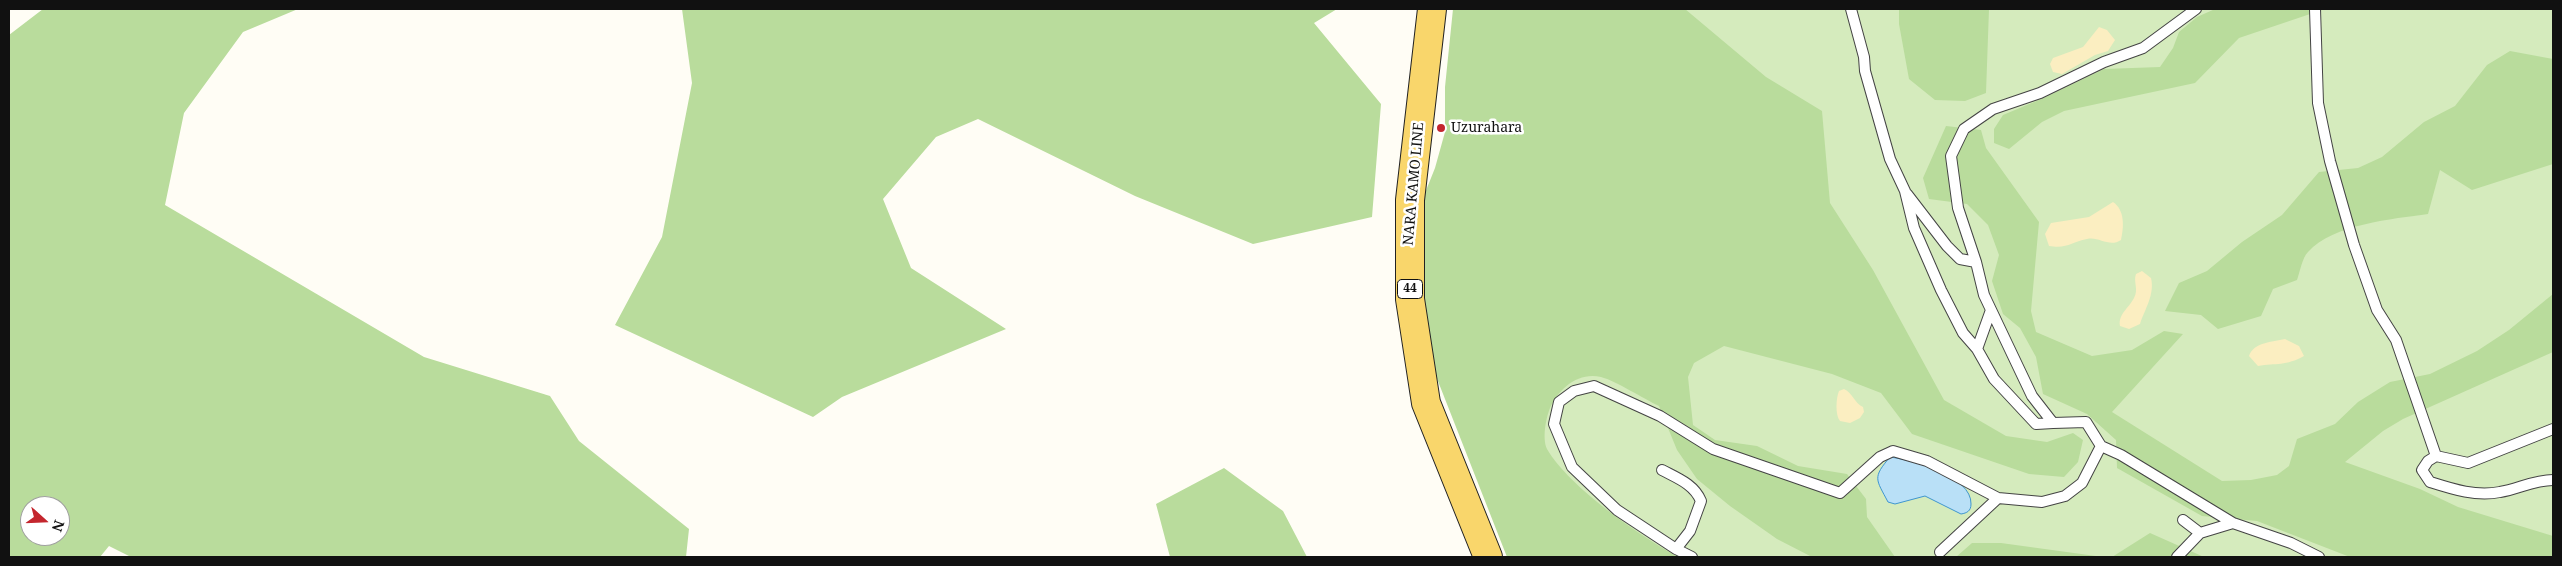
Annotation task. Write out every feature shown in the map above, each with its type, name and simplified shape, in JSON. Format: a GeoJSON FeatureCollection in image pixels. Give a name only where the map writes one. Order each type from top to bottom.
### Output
{"type":"FeatureCollection","features":[{"type":"Feature","properties":{"kind":"main road","name":"NARA KAMO LINE"},"geometry":{"type":"LineString","coordinates":[[1432,9],[1410,200],[1410,299],[1426,403],[1488,557]]}},
{"type":"Feature","properties":{"kind":"lane"},"geometry":{"type":"LineString","coordinates":[[1852,9],[1864,57],[1865,71],[1890,159],[1905,191],[1914,228],[1963,333],[1977,349],[1994,379],[2036,424],[2086,422],[2101,446],[2121,455],[2233,522],[2291,543],[2319,557]]}},
{"type":"Feature","properties":{"kind":"lane"},"geometry":{"type":"LineString","coordinates":[[2053,423],[2032,396],[1984,295],[1976,262],[1958,208],[1951,156],[1964,129],[1993,108],[2040,93],[2104,62],[2143,48],[2196,9]]}},
{"type":"Feature","properties":{"kind":"lane"},"geometry":{"type":"LineString","coordinates":[[2315,9],[2318,103],[2330,161],[2354,245],[2377,310],[2396,340],[2436,456]]}},
{"type":"Feature","properties":{"kind":"lane"},"geometry":{"type":"LineString","coordinates":[[1905,191],[1947,246],[1960,259],[1976,262]]}},
{"type":"Feature","properties":{"kind":"lane"},"geometry":{"type":"LineString","coordinates":[[1977,349],[1991,310]]}},
{"type":"Feature","properties":{"kind":"lane"},"geometry":{"type":"LineString","coordinates":[[1692,557],[1676,549],[1617,510],[1572,468],[1554,424],[1559,402],[1574,391],[1594,386],[1660,416],[1713,449],[1840,493],[1880,457],[1893,451],[1927,460],[1998,498],[2042,502],[2065,496],[2082,482],[2101,446]]}},
{"type":"Feature","properties":{"kind":"lane"},"geometry":{"type":"LineString","coordinates":[[2553,429],[2468,463],[2436,456],[2428,461],[2422,470],[2430,482],[2475,493],[2500,492],[2522,485],[2553,480]]}},
{"type":"Feature","properties":{"kind":"lane"},"geometry":{"type":"LineString","coordinates":[[1662,470],[1691,486],[1697,492],[1701,501],[1690,531],[1676,549]]}},
{"type":"Feature","properties":{"kind":"lane"},"geometry":{"type":"LineString","coordinates":[[1940,552],[1998,498]]}},
{"type":"Feature","properties":{"kind":"lane"},"geometry":{"type":"LineString","coordinates":[[2183,520],[2200,533]]}},
{"type":"Feature","properties":{"kind":"lane"},"geometry":{"type":"LineString","coordinates":[[2177,557],[2200,533],[2233,522]]}},
{"type":"Feature","properties":{"kind":"green space"},"geometry":{"type":"Polygon","coordinates":[[[43,9],[298,9],[243,32],[184,113],[165,205],[424,357],[550,396],[579,441],[689,529],[686,557],[131,557],[109,546],[100,557],[9,557],[9,35],[43,9]]]}},
{"type":"Feature","properties":{"kind":"green space"},"geometry":{"type":"Polygon","coordinates":[[[682,9],[1337,9],[1314,23],[1381,104],[1372,217],[1253,244],[1135,196],[978,119],[936,137],[883,199],[911,268],[1006,329],[842,397],[813,417],[615,325],[662,237],[692,83],[682,9]]]}},
{"type":"Feature","properties":{"kind":"green space"},"geometry":{"type":"Polygon","coordinates":[[[1453,9],[1685,9],[1766,77],[1822,111],[1830,203],[1873,270],[1944,400],[2006,436],[2047,442],[2073,433],[2083,440],[2078,462],[2064,477],[2029,474],[1912,434],[1881,393],[1832,374],[1724,346],[1694,363],[1688,377],[1693,425],[1715,440],[1757,446],[1798,466],[1847,474],[1866,499],[1867,517],[1895,557],[1812,557],[1777,539],[1730,506],[1697,479],[1677,450],[1659,406],[1614,382],[1592,376],[1577,380],[1558,394],[1550,408],[1545,428],[1547,449],[1558,464],[1588,495],[1625,523],[1678,557],[1507,557],[1434,371],[1420,294],[1423,198],[1435,168],[1445,132],[1445,87],[1453,9]]]}},
{"type":"Feature","properties":{"kind":"green space"},"geometry":{"type":"Polygon","coordinates":[[[1459,9],[2553,9],[2553,557],[1595,557],[1519,432],[1459,9]]]}},
{"type":"Feature","properties":{"kind":"green space"},"geometry":{"type":"Polygon","coordinates":[[[1899,9],[1989,9],[1986,93],[1965,101],[1935,100],[1909,79],[1899,24],[1899,9]]]}},
{"type":"Feature","properties":{"kind":"green space"},"geometry":{"type":"Polygon","coordinates":[[[2215,9],[2325,9],[2239,38],[2195,83],[2064,111],[2042,122],[2009,149],[1994,143],[1994,129],[2003,115],[2104,69],[2160,67],[2173,48],[2179,32],[2197,17],[2215,9]]]}},
{"type":"Feature","properties":{"kind":"green space"},"geometry":{"type":"Polygon","coordinates":[[[2510,51],[2553,59],[2553,164],[2472,190],[2440,170],[2428,214],[2364,224],[2332,235],[2308,252],[2297,280],[2273,289],[2261,316],[2218,329],[2201,315],[2165,311],[2179,283],[2207,271],[2242,242],[2282,215],[2319,172],[2358,168],[2382,157],[2424,122],[2455,106],[2487,65],[2510,51]]]}},
{"type":"Feature","properties":{"kind":"green space"},"geometry":{"type":"Polygon","coordinates":[[[1946,126],[1981,130],[1986,148],[2039,222],[2031,311],[2036,332],[2092,356],[2132,350],[2164,331],[2183,334],[2112,412],[2222,481],[2251,480],[2277,475],[2289,466],[2297,439],[2335,424],[2358,402],[2390,382],[2430,374],[2477,351],[2509,330],[2553,294],[2553,352],[2403,419],[2383,431],[2345,462],[2420,489],[2458,507],[2553,536],[2553,557],[2350,557],[2257,521],[2202,516],[2117,468],[2116,440],[2087,414],[2043,394],[2036,357],[2020,328],[2003,314],[1992,281],[1999,255],[1988,225],[1967,204],[1929,199],[1923,178],[1946,126]]]}},
{"type":"Feature","properties":{"kind":"green space"},"geometry":{"type":"Polygon","coordinates":[[[1224,468],[1283,511],[1307,557],[1170,557],[1156,504],[1224,468]]]}},
{"type":"Feature","properties":{"kind":"green space"},"geometry":{"type":"Polygon","coordinates":[[[2150,533],[2204,557],[2112,557],[2150,533]]]}},
{"type":"Feature","properties":{"kind":"green space"},"geometry":{"type":"Polygon","coordinates":[[[1972,543],[2001,543],[2103,557],[1956,557],[1972,543]]]}},
{"type":"Feature","properties":{"kind":"sand"},"geometry":{"type":"Polygon","coordinates":[[[2099,27],[2107,30],[2115,40],[2108,51],[2095,55],[2062,74],[2053,72],[2050,64],[2053,58],[2083,47],[2099,27]]]}},
{"type":"Feature","properties":{"kind":"sand"},"geometry":{"type":"Polygon","coordinates":[[[2113,202],[2122,214],[2123,230],[2121,240],[2112,243],[2091,239],[2065,246],[2049,246],[2045,234],[2051,223],[2089,217],[2113,202]]]}},
{"type":"Feature","properties":{"kind":"sand"},"geometry":{"type":"Polygon","coordinates":[[[2142,271],[2151,278],[2151,296],[2140,324],[2129,329],[2120,326],[2120,322],[2124,311],[2135,295],[2136,274],[2142,271]]]}},
{"type":"Feature","properties":{"kind":"sand"},"geometry":{"type":"Polygon","coordinates":[[[2285,339],[2299,346],[2304,356],[2286,363],[2258,366],[2249,356],[2251,351],[2259,345],[2285,339]]]}},
{"type":"Feature","properties":{"kind":"sand"},"geometry":{"type":"Polygon","coordinates":[[[1844,389],[1863,407],[1864,412],[1860,418],[1850,423],[1840,421],[1837,415],[1838,394],[1839,391],[1844,389]]]}},
{"type":"Feature","properties":{"kind":"water"},"geometry":{"type":"Polygon","coordinates":[[[1890,457],[1926,466],[1952,478],[1962,485],[1969,494],[1971,506],[1969,510],[1961,514],[1925,496],[1895,504],[1888,502],[1879,483],[1878,474],[1890,457]]]}},
{"type":"Feature","properties":{"kind":"place","name":"Uzurahara"},"geometry":{"type":"Point","coordinates":[1441,128]}}]}
